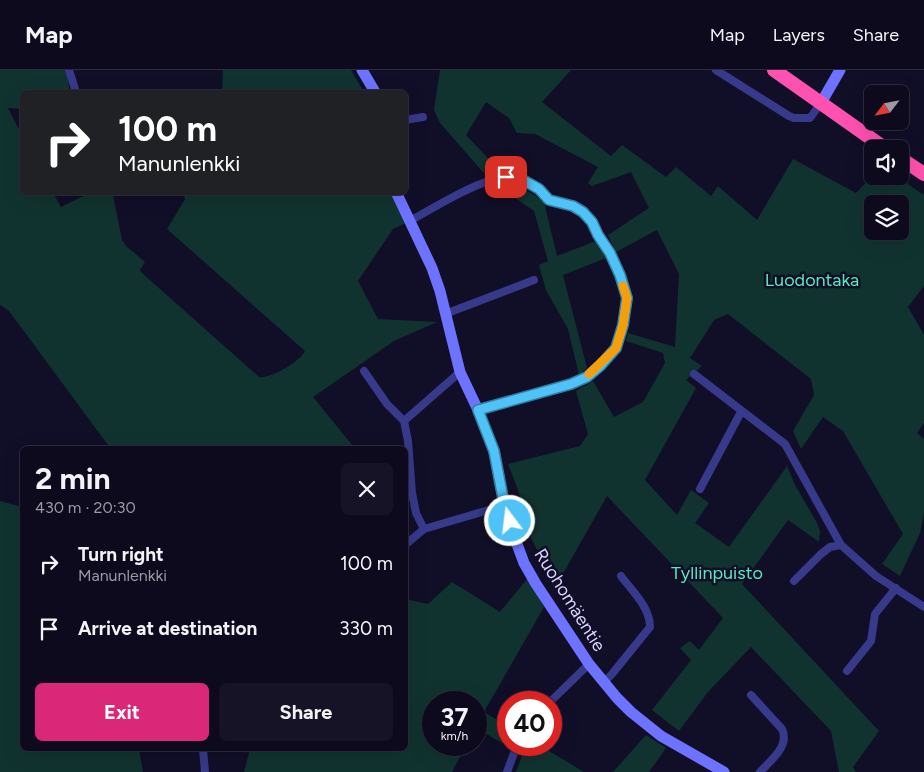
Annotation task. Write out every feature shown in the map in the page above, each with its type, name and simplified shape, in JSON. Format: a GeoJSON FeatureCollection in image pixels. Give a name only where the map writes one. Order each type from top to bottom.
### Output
{"type":"FeatureCollection","features":[{"type":"Feature","properties":{"kind":"highway"},"geometry":{"type":"LineString","coordinates":[[774,70],[873,140]]}},
{"type":"Feature","properties":{"kind":"highway"},"geometry":{"type":"LineString","coordinates":[[909,164],[924,174]]}},
{"type":"Feature","properties":{"kind":"street"},"geometry":{"type":"LineString","coordinates":[[70,70],[75,90]]}},
{"type":"Feature","properties":{"kind":"street"},"geometry":{"type":"LineString","coordinates":[[362,70],[374,90]]}},
{"type":"Feature","properties":{"kind":"street"},"geometry":{"type":"LineString","coordinates":[[716,70],[750,93],[794,118],[810,118],[840,70]]}},
{"type":"Feature","properties":{"kind":"street"},"geometry":{"type":"LineString","coordinates":[[408,119],[423,116]]}},
{"type":"Feature","properties":{"kind":"street"},"geometry":{"type":"LineString","coordinates":[[410,221],[441,203],[491,181],[506,177],[523,180],[539,189],[549,200],[573,206],[583,212],[592,222],[620,275],[627,298],[623,325],[616,348],[600,366],[587,377],[571,384],[478,410]]}},
{"type":"Feature","properties":{"kind":"street","name":"Ruohomäentie"},"geometry":{"type":"LineString","coordinates":[[397,195],[432,268],[440,291],[460,372],[478,410],[494,451],[506,505],[524,563],[551,608],[589,664],[631,712],[660,736],[724,772]]}},
{"type":"Feature","properties":{"kind":"street"},"geometry":{"type":"LineString","coordinates":[[445,314],[534,280]]}},
{"type":"Feature","properties":{"kind":"street"},"geometry":{"type":"LineString","coordinates":[[364,370],[387,404],[404,421],[408,441],[412,493],[416,513],[424,529]]}},
{"type":"Feature","properties":{"kind":"street"},"geometry":{"type":"LineString","coordinates":[[404,421],[460,372]]}},
{"type":"Feature","properties":{"kind":"street"},"geometry":{"type":"LineString","coordinates":[[694,374],[785,444],[841,545],[876,576],[924,608]]}},
{"type":"Feature","properties":{"kind":"street"},"geometry":{"type":"LineString","coordinates":[[700,489],[741,412]]}},
{"type":"Feature","properties":{"kind":"street"},"geometry":{"type":"LineString","coordinates":[[408,542],[424,529],[506,505]]}},
{"type":"Feature","properties":{"kind":"street"},"geometry":{"type":"LineString","coordinates":[[794,581],[820,554],[830,547],[841,545]]}},
{"type":"Feature","properties":{"kind":"street"},"geometry":{"type":"LineString","coordinates":[[604,682],[650,627],[650,618],[646,609],[621,576]]}},
{"type":"Feature","properties":{"kind":"street"},"geometry":{"type":"LineString","coordinates":[[847,671],[871,641],[875,614],[896,588]]}},
{"type":"Feature","properties":{"kind":"street"},"geometry":{"type":"LineString","coordinates":[[561,691],[589,664]]}},
{"type":"Feature","properties":{"kind":"street"},"geometry":{"type":"LineString","coordinates":[[751,696],[782,729],[786,736],[785,744],[760,772]]}},
{"type":"Feature","properties":{"kind":"street"},"geometry":{"type":"LineString","coordinates":[[203,751],[205,772]]}},
{"type":"Feature","properties":{"kind":"street"},"geometry":{"type":"LineString","coordinates":[[507,772],[513,756]]}},
{"type":"Feature","properties":{"kind":"green space"},"geometry":{"type":"Polygon","coordinates":[[[0,70],[66,70],[70,90],[20,90],[20,109],[8,108],[20,131],[20,195],[54,195],[61,207],[90,195],[113,195],[122,240],[126,246],[145,262],[140,270],[142,273],[259,377],[270,375],[285,368],[298,360],[305,351],[167,229],[185,199],[184,195],[393,195],[406,223],[393,229],[358,281],[378,319],[437,322],[394,341],[313,397],[353,446],[109,446],[9,311],[0,305],[0,70]]]}},
{"type":"Feature","properties":{"kind":"green space"},"geometry":{"type":"Polygon","coordinates":[[[223,70],[351,70],[363,90],[222,90],[223,70]]]}},
{"type":"Feature","properties":{"kind":"green space"},"geometry":{"type":"Polygon","coordinates":[[[440,70],[571,70],[542,102],[611,156],[622,145],[666,177],[676,167],[711,196],[718,186],[757,220],[793,159],[856,193],[864,184],[909,185],[924,195],[924,286],[908,307],[924,335],[924,423],[917,433],[924,439],[924,512],[920,533],[900,576],[882,564],[903,534],[843,431],[823,417],[801,449],[793,431],[814,395],[811,379],[728,314],[714,320],[690,358],[702,366],[686,380],[696,388],[645,480],[677,515],[691,490],[709,503],[695,523],[729,547],[787,466],[795,485],[817,523],[820,531],[819,542],[788,520],[742,584],[879,731],[853,767],[856,772],[839,772],[831,731],[751,647],[708,692],[679,731],[652,710],[691,660],[680,648],[690,641],[699,650],[723,618],[607,496],[556,586],[531,538],[518,490],[508,464],[580,446],[588,434],[576,391],[593,381],[614,417],[643,402],[665,363],[663,353],[626,341],[628,333],[675,347],[679,274],[657,230],[616,252],[608,235],[649,208],[631,172],[592,186],[588,183],[598,167],[535,134],[517,133],[509,118],[486,102],[466,135],[503,174],[489,179],[440,123],[434,110],[440,70]]]}},
{"type":"Feature","properties":{"kind":"green space"},"geometry":{"type":"Polygon","coordinates":[[[518,187],[544,202],[557,256],[596,241],[606,258],[563,275],[587,368],[579,375],[568,329],[546,290],[539,265],[548,261],[534,211],[502,189],[518,187]]]}},
{"type":"Feature","properties":{"kind":"green space"},"geometry":{"type":"Polygon","coordinates":[[[0,501],[20,506],[20,751],[139,751],[143,772],[0,772],[0,501]]]}},
{"type":"Feature","properties":{"kind":"green space"},"geometry":{"type":"Polygon","coordinates":[[[528,578],[544,607],[487,707],[487,691],[422,691],[422,756],[460,756],[452,772],[244,772],[249,751],[408,751],[408,600],[428,604],[452,582],[500,612],[528,578]]]}},
{"type":"Feature","properties":{"kind":"green space"},"geometry":{"type":"Polygon","coordinates":[[[487,714],[497,720],[497,740],[487,734],[487,714]]]}},
{"type":"Feature","properties":{"kind":"green space"},"geometry":{"type":"Polygon","coordinates":[[[646,735],[666,748],[649,772],[613,772],[646,735]]]}},
{"type":"Feature","properties":{"kind":"green space"},"geometry":{"type":"Polygon","coordinates":[[[522,756],[557,756],[584,772],[516,772],[522,756]]]}},
{"type":"Feature","properties":{"kind":"slow traffic"},"geometry":{"type":"LineString","coordinates":[[589,374],[600,366],[616,348],[623,325],[627,298],[623,286]]}},
{"type":"Feature","properties":{"kind":"route"},"geometry":{"type":"LineString","coordinates":[[506,177],[523,180],[539,189],[549,200],[573,206],[583,212],[592,222],[610,253],[620,275],[627,298],[623,325],[616,348],[587,377],[571,384],[478,410],[494,451],[503,498],[510,521]]}},
{"type":"Feature","properties":{"kind":"park label","name":"Luodontaka"},"geometry":{"type":"Point","coordinates":[812,280]}},
{"type":"Feature","properties":{"kind":"park label","name":"Tyllinpuisto"},"geometry":{"type":"Point","coordinates":[717,573]}}]}
